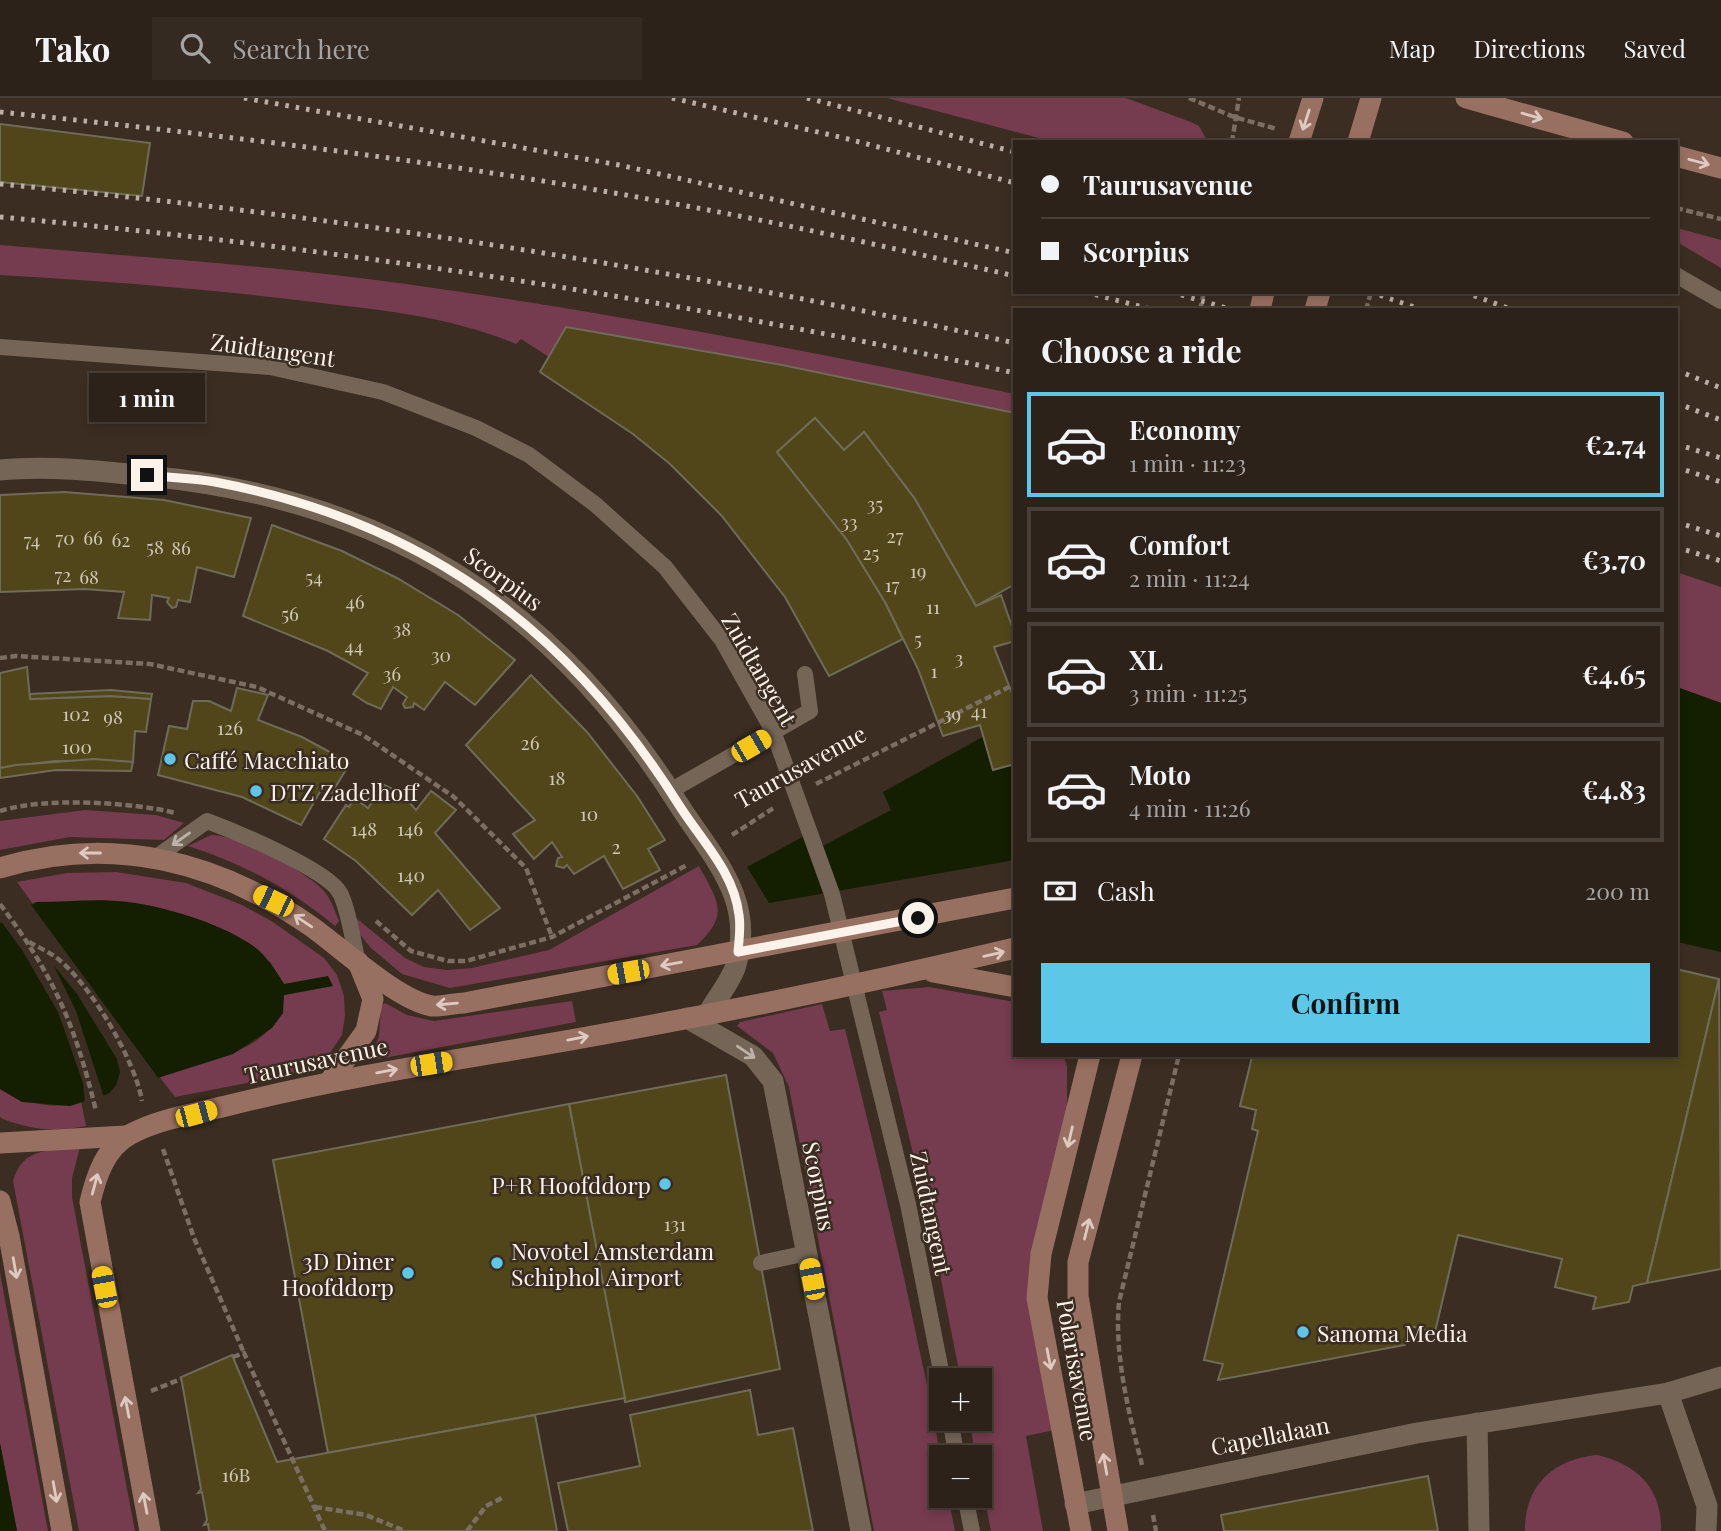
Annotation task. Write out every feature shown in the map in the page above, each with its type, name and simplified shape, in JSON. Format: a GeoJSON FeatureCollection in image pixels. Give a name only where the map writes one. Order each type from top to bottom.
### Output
{"type":"FeatureCollection","features":[{"type":"Feature","properties":{"kind":"main road"},"geometry":{"type":"LineString","coordinates":[[1301,140],[1313,98]]}},
{"type":"Feature","properties":{"kind":"main road"},"geometry":{"type":"LineString","coordinates":[[1359,140],[1371,98]]}},
{"type":"Feature","properties":{"kind":"main road"},"geometry":{"type":"LineString","coordinates":[[1466,98],[1616,140]]}},
{"type":"Feature","properties":{"kind":"main road"},"geometry":{"type":"LineString","coordinates":[[1678,157],[1721,168]]}},
{"type":"Feature","properties":{"kind":"main road"},"geometry":{"type":"LineString","coordinates":[[0,869],[30,859],[69,853],[120,853],[155,858],[222,876],[273,901],[402,993],[432,1006],[464,1003],[1013,898]]}},
{"type":"Feature","properties":{"kind":"main road","name":"Taurusavenue"},"geometry":{"type":"LineString","coordinates":[[150,1531],[90,1202],[97,1174],[107,1157],[126,1136],[147,1127],[330,1081],[697,1016],[925,970],[1013,948]]}},
{"type":"Feature","properties":{"kind":"main road"},"geometry":{"type":"LineString","coordinates":[[330,1081],[366,1031],[373,999],[358,962]]}},
{"type":"Feature","properties":{"kind":"main road","name":"Taurusavenue"},"geometry":{"type":"LineString","coordinates":[[925,970],[1013,987]]}},
{"type":"Feature","properties":{"kind":"main road","name":"Polarisavenue"},"geometry":{"type":"LineString","coordinates":[[1118,1531],[1078,1296],[1078,1262],[1131,1057]]}},
{"type":"Feature","properties":{"kind":"main road","name":"Polarisavenue"},"geometry":{"type":"LineString","coordinates":[[1081,1531],[1037,1298],[1041,1254],[1086,1060]]}},
{"type":"Feature","properties":{"kind":"main road"},"geometry":{"type":"LineString","coordinates":[[0,1143],[126,1136]]}},
{"type":"Feature","properties":{"kind":"main road"},"geometry":{"type":"LineString","coordinates":[[0,1201],[9,1236],[62,1531]]}},
{"type":"Feature","properties":{"kind":"street","name":"Scorpius"},"geometry":{"type":"LineString","coordinates":[[0,470],[124,473],[214,482],[306,504],[379,532],[477,585],[553,647],[643,749],[733,886],[740,917],[734,970],[697,1016],[754,1056],[773,1081],[861,1531]]}},
{"type":"Feature","properties":{"kind":"street","name":"Capellalaan"},"geometry":{"type":"LineString","coordinates":[[1075,1504],[1111,1498],[1147,1487],[1477,1423],[1668,1394],[1721,1377]]}},
{"type":"Feature","properties":{"kind":"street"},"geometry":{"type":"LineString","coordinates":[[1668,1394],[1707,1506],[1706,1531]]}},
{"type":"Feature","properties":{"kind":"street"},"geometry":{"type":"LineString","coordinates":[[1477,1423],[1479,1531]]}},
{"type":"Feature","properties":{"kind":"lane"},"geometry":{"type":"LineString","coordinates":[[1678,276],[1721,301]]}},
{"type":"Feature","properties":{"kind":"lane","name":"Zuidtangent"},"geometry":{"type":"LineString","coordinates":[[0,346],[270,367],[383,392],[476,428],[528,455],[596,505],[664,567],[714,629],[773,731],[832,894],[908,1204],[940,1368]]}},
{"type":"Feature","properties":{"kind":"lane"},"geometry":{"type":"LineString","coordinates":[[670,791],[810,711],[805,674]]}},
{"type":"Feature","properties":{"kind":"lane"},"geometry":{"type":"LineString","coordinates":[[155,858],[207,821],[262,842],[305,867],[340,892],[358,962]]}},
{"type":"Feature","properties":{"kind":"lane"},"geometry":{"type":"LineString","coordinates":[[761,1263],[807,1253]]}},
{"type":"Feature","properties":{"kind":"lane"},"geometry":{"type":"LineString","coordinates":[[967,1508],[972,1531]]}},
{"type":"Feature","properties":{"kind":"path"},"geometry":{"type":"LineString","coordinates":[[1189,98],[1234,117]]}},
{"type":"Feature","properties":{"kind":"path"},"geometry":{"type":"LineString","coordinates":[[1232,140],[1239,98]]}},
{"type":"Feature","properties":{"kind":"path"},"geometry":{"type":"LineString","coordinates":[[1678,208],[1721,219]]}},
{"type":"Feature","properties":{"kind":"path"},"geometry":{"type":"LineString","coordinates":[[0,658],[16,656],[150,664],[257,687],[363,735],[454,797],[526,868],[552,937]]}},
{"type":"Feature","properties":{"kind":"path","name":"Taurusavenue"},"geometry":{"type":"LineString","coordinates":[[811,787],[1013,685]]}},
{"type":"Feature","properties":{"kind":"path"},"geometry":{"type":"LineString","coordinates":[[0,811],[15,807],[88,803],[154,808],[207,821]]}},
{"type":"Feature","properties":{"kind":"path","name":"Taurusavenue"},"geometry":{"type":"LineString","coordinates":[[340,892],[411,951],[433,958],[466,961],[552,937],[711,850],[777,806]]}},
{"type":"Feature","properties":{"kind":"path"},"geometry":{"type":"LineString","coordinates":[[0,904],[54,984],[77,1037],[96,1109]]}},
{"type":"Feature","properties":{"kind":"path"},"geometry":{"type":"LineString","coordinates":[[28,942],[58,959],[95,1003],[126,1050],[140,1092]]}},
{"type":"Feature","properties":{"kind":"path","name":"Polarisavenue"},"geometry":{"type":"LineString","coordinates":[[1147,1487],[1132,1425],[1116,1328],[1119,1302],[1179,1057]]}},
{"type":"Feature","properties":{"kind":"path"},"geometry":{"type":"LineString","coordinates":[[147,1127],[162,1147],[194,1238],[325,1531]]}},
{"type":"Feature","properties":{"kind":"path"},"geometry":{"type":"LineString","coordinates":[[233,1357],[244,1353]]}},
{"type":"Feature","properties":{"kind":"path"},"geometry":{"type":"LineString","coordinates":[[151,1391],[181,1379]]}},
{"type":"Feature","properties":{"kind":"path"},"geometry":{"type":"LineString","coordinates":[[467,1531],[486,1506],[504,1497]]}},
{"type":"Feature","properties":{"kind":"path"},"geometry":{"type":"LineString","coordinates":[[314,1507],[366,1515],[405,1531]]}},
{"type":"Feature","properties":{"kind":"shaded area"},"geometry":{"type":"Polygon","coordinates":[[[887,98],[1126,98],[1199,126],[1207,140],[1046,140],[887,98]]]}},
{"type":"Feature","properties":{"kind":"shaded area"},"geometry":{"type":"Polygon","coordinates":[[[1678,228],[1721,240],[1721,268],[1678,243],[1678,228]]]}},
{"type":"Feature","properties":{"kind":"shaded area"},"geometry":{"type":"Polygon","coordinates":[[[0,245],[203,262],[406,284],[635,320],[1013,394],[1013,413],[782,365],[566,327],[549,357],[521,339],[516,344],[467,327],[391,312],[196,289],[0,275],[0,245]]]}},
{"type":"Feature","properties":{"kind":"shaded area"},"geometry":{"type":"Polygon","coordinates":[[[1678,573],[1721,587],[1721,703],[1678,687],[1678,573]]]}},
{"type":"Feature","properties":{"kind":"shaded area"},"geometry":{"type":"Polygon","coordinates":[[[1678,687],[1721,703],[1721,952],[1678,942],[1678,687]]]}},
{"type":"Feature","properties":{"kind":"shaded area"},"geometry":{"type":"Polygon","coordinates":[[[1013,720],[1013,860],[769,903],[747,867],[808,834],[817,849],[891,810],[883,792],[1013,720]]]}},
{"type":"Feature","properties":{"kind":"shaded area"},"geometry":{"type":"Polygon","coordinates":[[[85,810],[156,815],[184,823],[164,840],[70,837],[0,850],[0,821],[85,810]]]}},
{"type":"Feature","properties":{"kind":"shaded area"},"geometry":{"type":"Polygon","coordinates":[[[211,835],[223,836],[253,847],[302,874],[324,891],[339,921],[335,926],[301,900],[266,879],[188,846],[211,835]]]}},
{"type":"Feature","properties":{"kind":"shaded area"},"geometry":{"type":"Polygon","coordinates":[[[699,866],[718,907],[714,925],[697,945],[450,988],[402,974],[371,948],[357,931],[355,917],[405,958],[424,967],[447,970],[472,968],[549,950],[699,866]]]}},
{"type":"Feature","properties":{"kind":"shaded area"},"geometry":{"type":"Polygon","coordinates":[[[116,872],[186,883],[242,905],[273,922],[324,958],[337,975],[344,996],[342,1035],[330,1053],[313,1070],[175,1097],[158,1075],[236,1052],[269,1030],[279,1014],[284,995],[332,986],[284,984],[270,962],[127,902],[33,904],[17,882],[67,873],[116,872]]]}},
{"type":"Feature","properties":{"kind":"shaded area"},"geometry":{"type":"Polygon","coordinates":[[[117,901],[174,912],[222,928],[249,943],[264,956],[284,984],[328,976],[333,986],[284,995],[283,1013],[272,1028],[233,1054],[70,1106],[22,1102],[0,1089],[0,923],[36,902],[117,901]]]}},
{"type":"Feature","properties":{"kind":"shaded area"},"geometry":{"type":"Polygon","coordinates":[[[929,987],[1013,1002],[1013,1057],[1064,1057],[1067,1066],[1067,1114],[1032,1262],[1055,1430],[1026,1436],[1043,1531],[991,1531],[986,1508],[992,1508],[992,1445],[974,1445],[971,1431],[992,1431],[992,1368],[958,1368],[930,1224],[879,1012],[887,1010],[882,991],[929,987]]]}},
{"type":"Feature","properties":{"kind":"shaded area"},"geometry":{"type":"Polygon","coordinates":[[[572,1001],[576,1022],[373,1060],[371,1057],[379,1036],[381,1006],[385,1003],[407,1015],[434,1021],[572,1001]]]}},
{"type":"Feature","properties":{"kind":"shaded area"},"geometry":{"type":"Polygon","coordinates":[[[822,1004],[830,1031],[845,1029],[928,1391],[929,1431],[936,1433],[938,1445],[929,1445],[929,1508],[950,1508],[955,1531],[874,1531],[789,1087],[773,1053],[737,1026],[740,1022],[822,1004]]]}},
{"type":"Feature","properties":{"kind":"shaded area"},"geometry":{"type":"Polygon","coordinates":[[[0,1089],[40,1104],[61,1105],[81,1101],[86,1126],[44,1129],[3,1119],[0,1117],[0,1089]]]}},
{"type":"Feature","properties":{"kind":"shaded area"},"geometry":{"type":"Polygon","coordinates":[[[80,1147],[72,1178],[72,1197],[135,1531],[79,1531],[13,1181],[17,1170],[30,1156],[80,1147]]]}},
{"type":"Feature","properties":{"kind":"shaded area"},"geometry":{"type":"Polygon","coordinates":[[[0,1273],[48,1531],[17,1531],[0,1443],[0,1273]]]}},
{"type":"Feature","properties":{"kind":"shaded area"},"geometry":{"type":"Polygon","coordinates":[[[0,1443],[17,1531],[0,1531],[0,1443]]]}},
{"type":"Feature","properties":{"kind":"shaded area"},"geometry":{"type":"Polygon","coordinates":[[[1597,1455],[1624,1465],[1644,1480],[1657,1502],[1661,1531],[1525,1531],[1530,1501],[1544,1478],[1567,1462],[1597,1455]]]}},
{"type":"Feature","properties":{"kind":"pier"},"geometry":{"type":"Polygon","coordinates":[[[29,902],[159,1079],[107,1096],[116,1085],[120,1072],[117,1059],[77,994],[54,966],[76,1011],[104,1097],[85,1104],[83,1083],[58,1012],[22,950],[0,920],[29,902]]]}},
{"type":"Feature","properties":{"kind":"building"},"geometry":{"type":"Polygon","coordinates":[[[0,124],[150,143],[142,196],[0,182],[0,124]]]}},
{"type":"Feature","properties":{"kind":"building"},"geometry":{"type":"Polygon","coordinates":[[[566,327],[782,365],[1013,413],[1013,585],[976,606],[915,499],[864,432],[844,450],[815,418],[777,452],[847,540],[885,602],[903,639],[829,676],[785,597],[721,515],[670,464],[633,434],[540,372],[566,327]]]}},
{"type":"Feature","properties":{"kind":"building"},"geometry":{"type":"Polygon","coordinates":[[[815,418],[844,450],[864,432],[915,499],[976,606],[1001,595],[1013,629],[1013,642],[994,647],[1013,696],[1013,765],[993,770],[980,725],[943,736],[918,669],[885,602],[847,540],[777,452],[815,418]]]}},
{"type":"Feature","properties":{"kind":"building"},"geometry":{"type":"Polygon","coordinates":[[[64,492],[164,500],[251,518],[234,577],[197,567],[190,602],[178,600],[176,607],[172,608],[167,602],[169,598],[152,595],[150,620],[118,618],[124,592],[85,589],[0,592],[0,495],[64,492]]]}},
{"type":"Feature","properties":{"kind":"building"},"geometry":{"type":"Polygon","coordinates":[[[272,525],[342,551],[397,578],[458,615],[515,660],[475,705],[445,682],[424,710],[414,703],[413,707],[405,708],[403,704],[407,697],[393,687],[381,709],[367,703],[353,694],[368,673],[328,651],[243,616],[272,525]]]}},
{"type":"Feature","properties":{"kind":"building"},"geometry":{"type":"Polygon","coordinates":[[[27,667],[30,699],[111,696],[151,699],[146,732],[135,731],[133,762],[55,761],[0,768],[0,673],[27,667]]]}},
{"type":"Feature","properties":{"kind":"building"},"geometry":{"type":"Polygon","coordinates":[[[531,675],[587,732],[637,796],[665,840],[648,849],[660,870],[623,889],[604,856],[574,874],[567,865],[564,868],[556,866],[558,858],[562,857],[552,842],[534,859],[513,834],[535,820],[466,745],[531,675]]]}},
{"type":"Feature","properties":{"kind":"building"},"geometry":{"type":"Polygon","coordinates":[[[237,688],[268,695],[258,720],[302,737],[350,763],[330,796],[321,790],[301,825],[242,797],[158,775],[169,726],[187,729],[193,701],[209,701],[231,711],[237,688]]]}},
{"type":"Feature","properties":{"kind":"building"},"geometry":{"type":"Polygon","coordinates":[[[111,690],[152,694],[151,699],[111,696],[30,699],[30,694],[111,690]]]}},
{"type":"Feature","properties":{"kind":"building"},"geometry":{"type":"Polygon","coordinates":[[[94,759],[133,762],[131,771],[56,770],[0,778],[0,768],[94,759]]]}},
{"type":"Feature","properties":{"kind":"building"},"geometry":{"type":"Polygon","coordinates":[[[384,785],[401,793],[416,810],[431,791],[456,810],[435,833],[500,908],[470,930],[438,890],[412,915],[356,861],[324,839],[346,805],[349,807],[354,798],[368,808],[384,785]]]}},
{"type":"Feature","properties":{"kind":"building"},"geometry":{"type":"Polygon","coordinates":[[[1678,969],[1719,979],[1647,1283],[1633,1286],[1629,1302],[1593,1309],[1596,1297],[1555,1287],[1562,1259],[1458,1235],[1435,1332],[1410,1326],[1405,1345],[1218,1380],[1223,1364],[1204,1360],[1258,1131],[1252,1129],[1256,1110],[1240,1106],[1252,1057],[1678,1057],[1678,969]]]}},
{"type":"Feature","properties":{"kind":"building"},"geometry":{"type":"Polygon","coordinates":[[[1719,979],[1721,1269],[1647,1283],[1719,979]]]}},
{"type":"Feature","properties":{"kind":"building","name":"P+R Hoofddorp"},"geometry":{"type":"Polygon","coordinates":[[[726,1075],[780,1369],[625,1402],[569,1104],[726,1075]]]}},
{"type":"Feature","properties":{"kind":"building"},"geometry":{"type":"Polygon","coordinates":[[[569,1104],[625,1398],[328,1453],[273,1160],[569,1104]]]}},
{"type":"Feature","properties":{"kind":"building"},"geometry":{"type":"Polygon","coordinates":[[[232,1355],[277,1462],[535,1415],[557,1531],[209,1531],[208,1524],[204,1525],[207,1520],[202,1492],[198,1493],[201,1489],[181,1377],[232,1355]]]}},
{"type":"Feature","properties":{"kind":"building"},"geometry":{"type":"Polygon","coordinates":[[[750,1390],[758,1435],[793,1428],[813,1531],[568,1531],[558,1483],[640,1466],[630,1415],[750,1390]]]}},
{"type":"Feature","properties":{"kind":"building"},"geometry":{"type":"Polygon","coordinates":[[[1428,1476],[1438,1531],[1224,1531],[1221,1515],[1428,1476]]]}},
{"type":"Feature","properties":{"kind":"railway"},"geometry":{"type":"LineString","coordinates":[[244,98],[619,165],[1013,253]]}},
{"type":"Feature","properties":{"kind":"railway"},"geometry":{"type":"LineString","coordinates":[[672,98],[848,139],[1013,182]]}},
{"type":"Feature","properties":{"kind":"railway"},"geometry":{"type":"LineString","coordinates":[[807,98],[1013,151]]}},
{"type":"Feature","properties":{"kind":"railway"},"geometry":{"type":"LineString","coordinates":[[0,112],[330,150],[495,173],[704,209],[1013,276]]}},
{"type":"Feature","properties":{"kind":"railway"},"geometry":{"type":"LineString","coordinates":[[0,184],[256,212],[510,248],[763,291],[1013,343]]}},
{"type":"Feature","properties":{"kind":"railway"},"geometry":{"type":"LineString","coordinates":[[0,217],[255,244],[510,279],[763,322],[1013,373]]}},
{"type":"Feature","properties":{"kind":"railway"},"geometry":{"type":"LineString","coordinates":[[1093,294],[1146,308]]}},
{"type":"Feature","properties":{"kind":"railway"},"geometry":{"type":"LineString","coordinates":[[1178,294],[1226,308]]}},
{"type":"Feature","properties":{"kind":"railway"},"geometry":{"type":"LineString","coordinates":[[1376,294],[1417,308]]}},
{"type":"Feature","properties":{"kind":"railway"},"geometry":{"type":"LineString","coordinates":[[1469,294],[1508,308]]}},
{"type":"Feature","properties":{"kind":"railway"},"geometry":{"type":"LineString","coordinates":[[1678,371],[1721,388]]}},
{"type":"Feature","properties":{"kind":"railway"},"geometry":{"type":"LineString","coordinates":[[1678,404],[1721,420]]}},
{"type":"Feature","properties":{"kind":"railway"},"geometry":{"type":"LineString","coordinates":[[1678,445],[1721,458]]}},
{"type":"Feature","properties":{"kind":"railway"},"geometry":{"type":"LineString","coordinates":[[1678,468],[1721,482]]}},
{"type":"Feature","properties":{"kind":"railway"},"geometry":{"type":"LineString","coordinates":[[1678,523],[1721,536]]}},
{"type":"Feature","properties":{"kind":"railway"},"geometry":{"type":"LineString","coordinates":[[1678,548],[1721,561]]}},
{"type":"Feature","properties":{"kind":"place","name":"Caffé Macchiato"},"geometry":{"type":"Point","coordinates":[170,759]}},
{"type":"Feature","properties":{"kind":"place","name":"DTZ Zadelhoff"},"geometry":{"type":"Point","coordinates":[256,791]}},
{"type":"Feature","properties":{"kind":"place","name":"P+R Hoofddorp"},"geometry":{"type":"Point","coordinates":[665,1184]}},
{"type":"Feature","properties":{"kind":"place","name":"Novotel Amsterdam Schiphol Airport"},"geometry":{"type":"Point","coordinates":[497,1263]}},
{"type":"Feature","properties":{"kind":"place","name":"3D Diner Hoofddorp"},"geometry":{"type":"Point","coordinates":[408,1273]}},
{"type":"Feature","properties":{"kind":"place","name":"Sanoma Media"},"geometry":{"type":"Point","coordinates":[1303,1332]}},
{"type":"Feature","properties":{"kind":"route"},"geometry":{"type":"LineString","coordinates":[[147,475],[214,482],[306,504],[359,522],[477,585],[553,647],[646,753],[733,886],[740,917],[738,952],[808,936],[918,918]]}}]}
